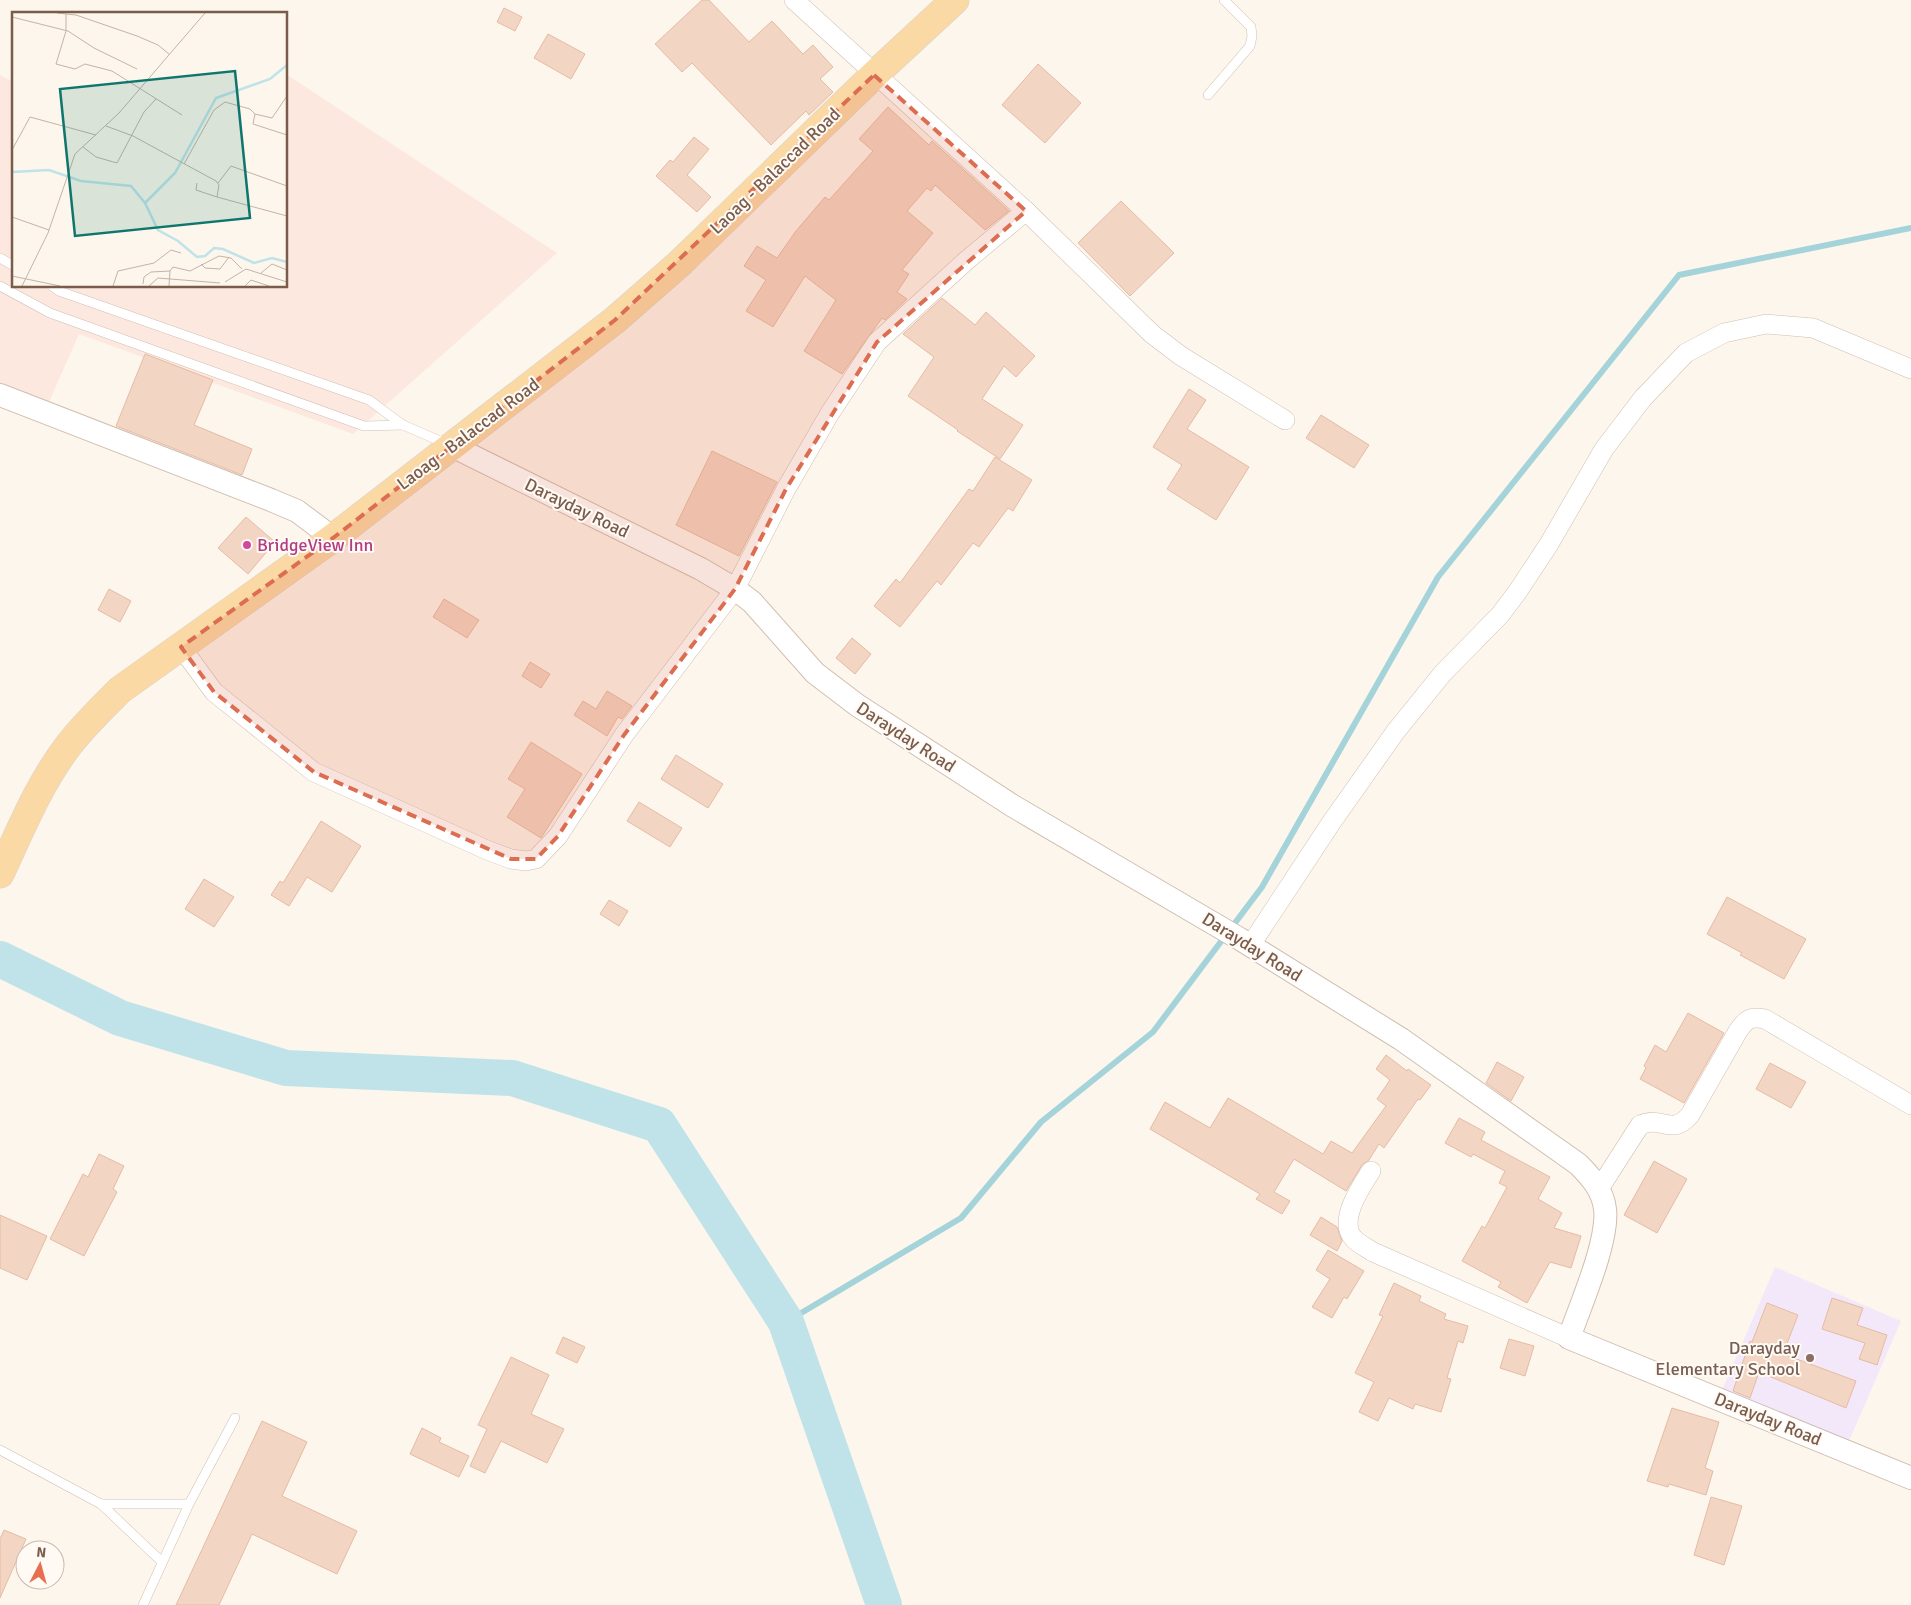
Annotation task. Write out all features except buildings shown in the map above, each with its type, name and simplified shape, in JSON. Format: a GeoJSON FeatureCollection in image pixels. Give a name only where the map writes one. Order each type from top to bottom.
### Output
{"type":"FeatureCollection","features":[{"type":"Feature","properties":{"kind":"main road","name":"Laoag - Balaccad Road"},"geometry":{"type":"LineString","coordinates":[[0,874],[21,827],[67,748],[89,720],[120,690],[332,538],[594,337],[665,276],[874,74],[955,0]]}},
{"type":"Feature","properties":{"kind":"street"},"geometry":{"type":"LineString","coordinates":[[794,0],[1026,211],[1152,334],[1181,356],[1285,420]]}},
{"type":"Feature","properties":{"kind":"street"},"geometry":{"type":"LineString","coordinates":[[181,646],[214,692],[314,772],[487,850],[511,859],[526,861],[536,859],[558,836],[624,735],[735,589],[786,488],[854,375],[877,342],[953,273],[1026,211]]}},
{"type":"Feature","properties":{"kind":"street"},"geometry":{"type":"LineString","coordinates":[[1245,942],[1396,731],[1443,673],[1500,615],[1518,591],[1549,544],[1604,449],[1643,398],[1686,353],[1724,333],[1766,324],[1813,328],[1911,369]]}},
{"type":"Feature","properties":{"kind":"street"},"geometry":{"type":"LineString","coordinates":[[0,395],[297,511],[332,538]]}},
{"type":"Feature","properties":{"kind":"street","name":"Darayday Road"},"geometry":{"type":"LineString","coordinates":[[452,446],[701,569],[735,589],[752,602],[815,673],[837,691],[1013,806],[1245,942],[1401,1040],[1578,1164],[1599,1189],[1606,1208],[1604,1232],[1599,1252],[1569,1338],[1911,1478]]}},
{"type":"Feature","properties":{"kind":"street"},"geometry":{"type":"LineString","coordinates":[[1599,1189],[1640,1125],[1655,1121],[1675,1126],[1684,1122],[1738,1031],[1746,1020],[1752,1018],[1765,1019],[1911,1105]]}},
{"type":"Feature","properties":{"kind":"street"},"geometry":{"type":"LineString","coordinates":[[1371,1171],[1356,1195],[1348,1221],[1348,1230],[1353,1238],[1373,1252],[1569,1338]]}},
{"type":"Feature","properties":{"kind":"lane"},"geometry":{"type":"LineString","coordinates":[[1208,95],[1250,46],[1252,36],[1251,27],[1224,0]]}},
{"type":"Feature","properties":{"kind":"lane"},"geometry":{"type":"LineString","coordinates":[[0,258],[12,265]]}},
{"type":"Feature","properties":{"kind":"lane"},"geometry":{"type":"LineString","coordinates":[[0,286],[50,313],[364,426],[403,425]]}},
{"type":"Feature","properties":{"kind":"lane"},"geometry":{"type":"LineString","coordinates":[[56,288],[369,400],[403,425],[452,446]]}},
{"type":"Feature","properties":{"kind":"lane"},"geometry":{"type":"LineString","coordinates":[[143,1605],[189,1504],[235,1418]]}},
{"type":"Feature","properties":{"kind":"lane"},"geometry":{"type":"LineString","coordinates":[[0,1450],[101,1504],[162,1562]]}},
{"type":"Feature","properties":{"kind":"lane"},"geometry":{"type":"LineString","coordinates":[[101,1504],[189,1504]]}},
{"type":"Feature","properties":{"kind":"highlighted area"},"geometry":{"type":"Polygon","coordinates":[[[874,75],[1026,211],[877,342],[786,489],[735,589],[624,735],[558,836],[536,859],[511,859],[314,772],[214,692],[181,647],[333,538],[615,320],[874,75]]]}},
{"type":"Feature","properties":{"kind":"shaded area"},"geometry":{"type":"Polygon","coordinates":[[[0,75],[12,81],[12,288],[288,288],[288,75],[557,253],[353,434],[79,334],[49,402],[0,383],[0,75]]]}},
{"type":"Feature","properties":{"kind":"shaded area","name":"Darayday Elementary School"},"geometry":{"type":"Polygon","coordinates":[[[1775,1267],[1901,1321],[1846,1448],[1720,1395],[1775,1267]]]}},
{"type":"Feature","properties":{"kind":"waterway"},"geometry":{"type":"LineString","coordinates":[[786,1322],[961,1218],[1041,1122],[1153,1032],[1262,887],[1438,577],[1679,275],[1911,228]]}},
{"type":"Feature","properties":{"kind":"waterway"},"geometry":{"type":"LineString","coordinates":[[0,959],[120,1018],[286,1068],[512,1078],[659,1125],[786,1322],[884,1605]]}},
{"type":"Feature","properties":{"kind":"place","name":"BridgeView Inn"},"geometry":{"type":"Point","coordinates":[247,545]}},
{"type":"Feature","properties":{"kind":"place","name":"Darayday Elementary School"},"geometry":{"type":"Point","coordinates":[1810,1358]}}]}
